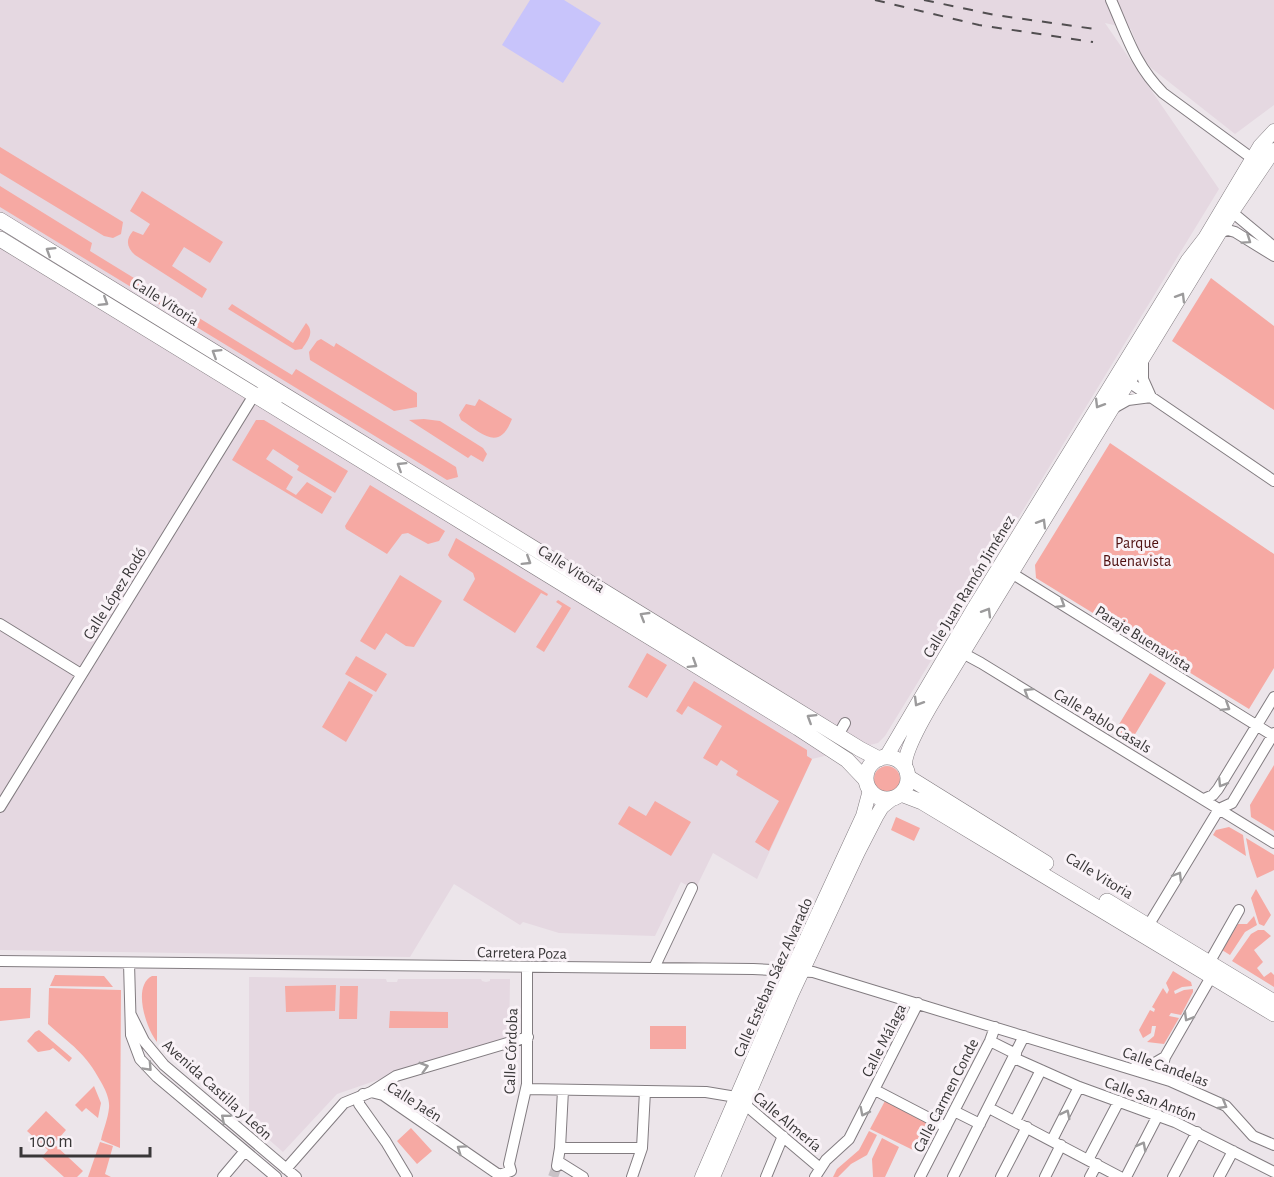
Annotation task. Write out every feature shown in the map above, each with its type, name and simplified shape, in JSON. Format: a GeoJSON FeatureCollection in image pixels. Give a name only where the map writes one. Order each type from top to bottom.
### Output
{"type":"FeatureCollection","features":[{"type":"Feature","properties":{"kind":"highway","name":"Calle Vitoria"},"geometry":{"type":"LineString","coordinates":[[0,220],[860,749],[882,758]]}},
{"type":"Feature","properties":{"kind":"highway","name":"Calle Vitoria"},"geometry":{"type":"LineString","coordinates":[[0,238],[798,728],[847,760],[868,785]]}},
{"type":"Feature","properties":{"kind":"highway"},"geometry":{"type":"LineString","coordinates":[[244,370],[254,394]]}},
{"type":"Feature","properties":{"kind":"highway"},"geometry":{"type":"LineString","coordinates":[[882,758],[900,761],[906,772],[907,786],[897,796],[880,798],[868,785],[869,767],[882,758]]}},
{"type":"Feature","properties":{"kind":"highway","name":"Calle Vitoria"},"geometry":{"type":"LineString","coordinates":[[906,772],[939,798],[1148,926],[1274,1014]]}},
{"type":"Feature","properties":{"kind":"highway","name":"Calle Vitoria"},"geometry":{"type":"LineString","coordinates":[[897,796],[916,799],[1210,970],[1274,1002]]}},
{"type":"Feature","properties":{"kind":"main road","name":"Calle Juan Ramón Jiménez"},"geometry":{"type":"LineString","coordinates":[[882,758],[948,652],[1006,569],[1159,320],[1232,212],[1269,148],[1274,131]]}},
{"type":"Feature","properties":{"kind":"main road","name":"Calle Juan Ramón Jiménez"},"geometry":{"type":"LineString","coordinates":[[1087,437],[1112,410],[1123,379],[1143,359],[1188,260],[1217,219],[1252,159],[1269,148]]}},
{"type":"Feature","properties":{"kind":"main road","name":"Calle Juan Ramón Jiménez"},"geometry":{"type":"LineString","coordinates":[[906,772],[906,757],[924,717],[963,652],[1006,569]]}},
{"type":"Feature","properties":{"kind":"main road","name":"Calle Esteban Sáez Alvarado"},"geometry":{"type":"LineString","coordinates":[[702,1177],[740,1100],[863,816],[868,785]]}},
{"type":"Feature","properties":{"kind":"main road","name":"Calle Esteban Sáez Alvarado"},"geometry":{"type":"LineString","coordinates":[[797,971],[868,831],[882,807],[897,796]]}},
{"type":"Feature","properties":{"kind":"main road","name":"Calle Esteban Sáez Alvarado"},"geometry":{"type":"LineString","coordinates":[[713,1177],[740,1100]]}},
{"type":"Feature","properties":{"kind":"street"},"geometry":{"type":"LineString","coordinates":[[1112,0],[1133,54],[1151,81],[1163,93],[1252,159],[1254,169],[1233,203],[1232,212],[1274,247]]}},
{"type":"Feature","properties":{"kind":"street"},"geometry":{"type":"LineString","coordinates":[[1240,150],[1269,148]]}},
{"type":"Feature","properties":{"kind":"street"},"geometry":{"type":"LineString","coordinates":[[1219,232],[1228,230],[1235,232],[1274,256]]}},
{"type":"Feature","properties":{"kind":"street"},"geometry":{"type":"LineString","coordinates":[[1143,359],[1143,379],[1151,397]]}},
{"type":"Feature","properties":{"kind":"street"},"geometry":{"type":"LineString","coordinates":[[1123,379],[1274,481]]}},
{"type":"Feature","properties":{"kind":"street","name":"Calle Vitoria"},"geometry":{"type":"LineString","coordinates":[[254,394],[262,391],[268,393],[316,422],[343,431]]}},
{"type":"Feature","properties":{"kind":"street","name":"Calle López Rodó"},"geometry":{"type":"LineString","coordinates":[[0,807],[254,394]]}},
{"type":"Feature","properties":{"kind":"street"},"geometry":{"type":"LineString","coordinates":[[1112,410],[1128,400],[1151,397]]}},
{"type":"Feature","properties":{"kind":"street","name":"Paraje Buenavista"},"geometry":{"type":"LineString","coordinates":[[1006,569],[1256,726],[1273,734]]}},
{"type":"Feature","properties":{"kind":"street"},"geometry":{"type":"LineString","coordinates":[[0,624],[81,674]]}},
{"type":"Feature","properties":{"kind":"street"},"geometry":{"type":"LineString","coordinates":[[948,652],[963,652]]}},
{"type":"Feature","properties":{"kind":"street","name":"Calle Pablo Casals"},"geometry":{"type":"LineString","coordinates":[[963,652],[1274,843]]}},
{"type":"Feature","properties":{"kind":"street"},"geometry":{"type":"LineString","coordinates":[[1204,799],[1213,795],[1218,789],[1274,697]]}},
{"type":"Feature","properties":{"kind":"street"},"geometry":{"type":"LineString","coordinates":[[1148,926],[1219,808],[1232,803],[1273,734]]}},
{"type":"Feature","properties":{"kind":"street"},"geometry":{"type":"LineString","coordinates":[[1232,803],[1240,822]]}},
{"type":"Feature","properties":{"kind":"street"},"geometry":{"type":"LineString","coordinates":[[654,968],[692,888]]}},
{"type":"Feature","properties":{"kind":"street"},"geometry":{"type":"LineString","coordinates":[[1170,1081],[1162,1069],[1165,1057],[1239,910]]}},
{"type":"Feature","properties":{"kind":"street","name":"Carretera Poza"},"geometry":{"type":"LineString","coordinates":[[0,961],[797,971],[826,975],[1029,1037]]}},
{"type":"Feature","properties":{"kind":"street","name":"Avenida Castilla y León"},"geometry":{"type":"LineString","coordinates":[[129,963],[131,1014],[129,1023],[134,1046],[146,1066],[276,1177]]}},
{"type":"Feature","properties":{"kind":"street","name":"Calle Córdoba"},"geometry":{"type":"LineString","coordinates":[[513,1174],[509,1164],[526,1089],[527,967]]}},
{"type":"Feature","properties":{"kind":"street","name":"Calle Málaga"},"geometry":{"type":"LineString","coordinates":[[818,1172],[849,1139],[918,1004]]}},
{"type":"Feature","properties":{"kind":"street","name":"Avenida Castilla y León"},"geometry":{"type":"LineString","coordinates":[[131,1014],[144,1041],[164,1065],[296,1177]]}},
{"type":"Feature","properties":{"kind":"street","name":"Calle Carmen Conde"},"geometry":{"type":"LineString","coordinates":[[920,1177],[995,1027]]}},
{"type":"Feature","properties":{"kind":"street"},"geometry":{"type":"LineString","coordinates":[[407,1177],[359,1104],[359,1099],[396,1076],[528,1037]]}},
{"type":"Feature","properties":{"kind":"street"},"geometry":{"type":"LineString","coordinates":[[953,1177],[1015,1056],[1029,1037]]}},
{"type":"Feature","properties":{"kind":"street","name":"Calle Candelas"},"geometry":{"type":"LineString","coordinates":[[1029,1037],[1170,1081],[1226,1106],[1253,1136],[1274,1145]]}},
{"type":"Feature","properties":{"kind":"street","name":"Calle San Antón"},"geometry":{"type":"LineString","coordinates":[[990,1041],[1041,1070],[1197,1132],[1274,1172]]}},
{"type":"Feature","properties":{"kind":"street"},"geometry":{"type":"LineString","coordinates":[[1127,1067],[1153,1064],[1165,1057]]}},
{"type":"Feature","properties":{"kind":"street"},"geometry":{"type":"LineString","coordinates":[[1015,1122],[1041,1070]]}},
{"type":"Feature","properties":{"kind":"street"},"geometry":{"type":"LineString","coordinates":[[1045,1177],[1079,1087]]}},
{"type":"Feature","properties":{"kind":"street"},"geometry":{"type":"LineString","coordinates":[[526,1089],[706,1092],[740,1100]]}},
{"type":"Feature","properties":{"kind":"street"},"geometry":{"type":"LineString","coordinates":[[563,1090],[558,1164],[583,1177]]}},
{"type":"Feature","properties":{"kind":"street","name":"Calle Málaga"},"geometry":{"type":"LineString","coordinates":[[875,1090],[946,1127]]}},
{"type":"Feature","properties":{"kind":"street"},"geometry":{"type":"LineString","coordinates":[[632,1177],[642,1148],[645,1091]]}},
{"type":"Feature","properties":{"kind":"street","name":"Calle Jaén"},"geometry":{"type":"LineString","coordinates":[[286,1169],[341,1106],[367,1093],[383,1095],[499,1176],[513,1174]]}},
{"type":"Feature","properties":{"kind":"street","name":"Calle Almería"},"geometry":{"type":"LineString","coordinates":[[740,1100],[783,1136],[818,1172]]}},
{"type":"Feature","properties":{"kind":"street"},"geometry":{"type":"LineString","coordinates":[[1090,1177],[1093,1162],[1119,1101]]}},
{"type":"Feature","properties":{"kind":"street"},"geometry":{"type":"LineString","coordinates":[[989,1108],[1116,1176]]}},
{"type":"Feature","properties":{"kind":"street"},"geometry":{"type":"LineString","coordinates":[[954,1111],[980,1124]]}},
{"type":"Feature","properties":{"kind":"street"},"geometry":{"type":"LineString","coordinates":[[1126,1177],[1158,1115]]}},
{"type":"Feature","properties":{"kind":"street"},"geometry":{"type":"LineString","coordinates":[[1001,1177],[1027,1127]]}},
{"type":"Feature","properties":{"kind":"street"},"geometry":{"type":"LineString","coordinates":[[1173,1177],[1197,1132]]}},
{"type":"Feature","properties":{"kind":"street"},"geometry":{"type":"LineString","coordinates":[[766,1177],[783,1136]]}},
{"type":"Feature","properties":{"kind":"street"},"geometry":{"type":"LineString","coordinates":[[560,1148],[642,1148]]}},
{"type":"Feature","properties":{"kind":"street"},"geometry":{"type":"LineString","coordinates":[[223,1177],[245,1150]]}},
{"type":"Feature","properties":{"kind":"street"},"geometry":{"type":"LineString","coordinates":[[1219,1177],[1233,1151]]}},
{"type":"Feature","properties":{"kind":"shaded area"},"geometry":{"type":"Polygon","coordinates":[[[0,0],[1274,0],[1274,105],[1235,134],[1150,67],[1140,53],[1131,29],[1105,23],[1219,189],[885,736],[878,743],[812,759],[757,879],[713,853],[695,890],[681,882],[655,936],[559,933],[523,922],[520,925],[454,884],[410,957],[0,950],[0,0]]]}},
{"type":"Feature","properties":{"kind":"shaded area"},"geometry":{"type":"Polygon","coordinates":[[[530,0],[564,0],[601,23],[563,83],[502,45],[530,0]]]}},
{"type":"Feature","properties":{"kind":"shaded area"},"geometry":{"type":"Polygon","coordinates":[[[249,977],[386,979],[387,982],[397,982],[398,979],[481,979],[486,982],[490,979],[510,979],[509,1039],[418,1066],[337,1094],[283,1152],[249,1122],[249,977]]]}},
{"type":"Feature","properties":{"kind":"green space"},"geometry":{"type":"Polygon","coordinates":[[[0,147],[123,222],[121,234],[113,238],[104,236],[0,173],[0,147]]]}},
{"type":"Feature","properties":{"kind":"green space"},"geometry":{"type":"Polygon","coordinates":[[[0,186],[92,243],[90,251],[292,375],[296,369],[456,467],[458,477],[447,480],[0,207],[0,186]]]}},
{"type":"Feature","properties":{"kind":"green space"},"geometry":{"type":"Polygon","coordinates":[[[142,191],[223,242],[210,263],[184,247],[172,266],[207,289],[202,298],[130,250],[128,241],[130,234],[133,231],[143,235],[150,224],[130,211],[142,191]]]}},
{"type":"Feature","properties":{"kind":"green space"},"geometry":{"type":"Polygon","coordinates":[[[1211,278],[1274,326],[1274,410],[1172,341],[1211,278]]]}},
{"type":"Feature","properties":{"kind":"green space"},"geometry":{"type":"Polygon","coordinates":[[[232,304],[293,343],[306,323],[310,330],[308,339],[302,349],[295,350],[228,309],[232,304]]]}},
{"type":"Feature","properties":{"kind":"green space"},"geometry":{"type":"Polygon","coordinates":[[[321,339],[334,347],[336,343],[417,393],[417,407],[394,411],[310,360],[309,352],[321,339]]]}},
{"type":"Feature","properties":{"kind":"green space"},"geometry":{"type":"Polygon","coordinates":[[[479,399],[512,419],[502,435],[496,438],[483,435],[461,420],[459,415],[466,404],[475,406],[479,399]]]}},
{"type":"Feature","properties":{"kind":"green space"},"geometry":{"type":"Polygon","coordinates":[[[256,420],[264,420],[348,471],[335,493],[297,470],[299,466],[273,449],[266,459],[293,477],[286,489],[296,495],[307,482],[332,497],[322,514],[232,460],[256,420]]]}},
{"type":"Feature","properties":{"kind":"green space"},"geometry":{"type":"Polygon","coordinates":[[[409,420],[440,421],[483,448],[487,454],[483,462],[471,455],[468,458],[409,420]]]}},
{"type":"Feature","properties":{"kind":"green space","name":"Parque Buenavista"},"geometry":{"type":"Polygon","coordinates":[[[1110,443],[1274,554],[1274,668],[1249,709],[1036,578],[1035,565],[1110,443]]]}},
{"type":"Feature","properties":{"kind":"green space"},"geometry":{"type":"Polygon","coordinates":[[[370,485],[445,531],[439,541],[428,544],[408,533],[402,534],[387,554],[346,529],[345,526],[370,485]]]}},
{"type":"Feature","properties":{"kind":"green space"},"geometry":{"type":"Polygon","coordinates":[[[456,538],[548,594],[547,596],[541,593],[515,633],[463,600],[475,579],[473,573],[448,555],[456,538]]]}},
{"type":"Feature","properties":{"kind":"green space"},"geometry":{"type":"Polygon","coordinates":[[[400,575],[442,601],[414,647],[406,646],[386,633],[375,650],[360,641],[400,575]]]}},
{"type":"Feature","properties":{"kind":"green space"},"geometry":{"type":"Polygon","coordinates":[[[558,600],[571,608],[544,652],[536,647],[562,606],[556,602],[558,600]]]}},
{"type":"Feature","properties":{"kind":"green space"},"geometry":{"type":"Polygon","coordinates":[[[647,653],[667,665],[647,698],[628,687],[647,653]]]}},
{"type":"Feature","properties":{"kind":"green space"},"geometry":{"type":"Polygon","coordinates":[[[356,656],[387,674],[376,692],[345,674],[356,656]]]}},
{"type":"Feature","properties":{"kind":"green space"},"geometry":{"type":"Polygon","coordinates":[[[1150,673],[1166,683],[1131,741],[1115,731],[1150,673]]]}},
{"type":"Feature","properties":{"kind":"green space"},"geometry":{"type":"Polygon","coordinates":[[[349,681],[373,695],[346,742],[322,727],[349,681]]]}},
{"type":"Feature","properties":{"kind":"green space"},"geometry":{"type":"Polygon","coordinates":[[[694,681],[807,750],[807,756],[812,759],[769,851],[755,842],[779,801],[736,775],[738,771],[721,760],[717,766],[703,758],[722,726],[688,706],[682,715],[676,711],[694,681]]]}},
{"type":"Feature","properties":{"kind":"green space"},"geometry":{"type":"Polygon","coordinates":[[[1274,765],[1274,831],[1251,817],[1250,805],[1274,765]]]}},
{"type":"Feature","properties":{"kind":"green space"},"geometry":{"type":"Polygon","coordinates":[[[887,766],[896,770],[900,779],[896,788],[887,792],[878,788],[874,779],[878,770],[887,766]]]}},
{"type":"Feature","properties":{"kind":"green space"},"geometry":{"type":"Polygon","coordinates":[[[655,801],[691,822],[671,856],[618,824],[629,806],[646,816],[655,801]]]}},
{"type":"Feature","properties":{"kind":"green space"},"geometry":{"type":"Polygon","coordinates":[[[896,817],[920,828],[914,841],[891,830],[896,817]]]}},
{"type":"Feature","properties":{"kind":"green space"},"geometry":{"type":"Polygon","coordinates":[[[1229,827],[1243,835],[1246,856],[1213,835],[1216,830],[1229,827]]]}},
{"type":"Feature","properties":{"kind":"green space"},"geometry":{"type":"Polygon","coordinates":[[[1246,838],[1274,855],[1274,870],[1257,878],[1246,838]]]}},
{"type":"Feature","properties":{"kind":"green space"},"geometry":{"type":"Polygon","coordinates":[[[1256,889],[1271,915],[1264,926],[1259,924],[1251,898],[1256,889]]]}},
{"type":"Feature","properties":{"kind":"green space"},"geometry":{"type":"Polygon","coordinates":[[[1254,916],[1257,925],[1245,932],[1230,955],[1222,950],[1238,924],[1247,924],[1254,916]]]}},
{"type":"Feature","properties":{"kind":"green space"},"geometry":{"type":"Polygon","coordinates":[[[1264,930],[1271,936],[1254,950],[1263,962],[1257,968],[1264,977],[1271,972],[1274,975],[1274,987],[1232,961],[1251,934],[1264,930]]]}},
{"type":"Feature","properties":{"kind":"green space"},"geometry":{"type":"Polygon","coordinates":[[[1173,971],[1191,982],[1192,986],[1182,987],[1174,991],[1175,994],[1193,989],[1193,992],[1181,1015],[1171,1013],[1169,1016],[1179,1018],[1164,1044],[1147,1042],[1154,1036],[1156,1026],[1152,1026],[1151,1033],[1143,1038],[1139,1030],[1150,1010],[1154,1012],[1155,1009],[1152,1007],[1163,988],[1167,994],[1169,990],[1166,983],[1173,971]]]}},
{"type":"Feature","properties":{"kind":"green space"},"geometry":{"type":"Polygon","coordinates":[[[55,975],[104,976],[113,987],[50,986],[55,975]]]}},
{"type":"Feature","properties":{"kind":"green space"},"geometry":{"type":"Polygon","coordinates":[[[152,976],[157,976],[157,1042],[145,1018],[142,998],[146,981],[152,976]]]}},
{"type":"Feature","properties":{"kind":"green space"},"geometry":{"type":"Polygon","coordinates":[[[336,985],[335,1011],[286,1012],[285,986],[336,985]]]}},
{"type":"Feature","properties":{"kind":"green space"},"geometry":{"type":"Polygon","coordinates":[[[340,986],[358,986],[357,1019],[339,1019],[340,986]]]}},
{"type":"Feature","properties":{"kind":"green space"},"geometry":{"type":"Polygon","coordinates":[[[0,988],[31,988],[30,1018],[0,1021],[0,988]]]}},
{"type":"Feature","properties":{"kind":"green space"},"geometry":{"type":"Polygon","coordinates":[[[49,988],[121,990],[120,1148],[101,1140],[109,1105],[106,1091],[95,1072],[77,1050],[48,1024],[49,988]]]}},
{"type":"Feature","properties":{"kind":"green space"},"geometry":{"type":"Polygon","coordinates":[[[390,1011],[448,1012],[448,1028],[389,1028],[390,1011]]]}},
{"type":"Feature","properties":{"kind":"green space"},"geometry":{"type":"Polygon","coordinates":[[[650,1026],[686,1026],[686,1049],[650,1049],[650,1026]]]}},
{"type":"Feature","properties":{"kind":"green space"},"geometry":{"type":"Polygon","coordinates":[[[39,1030],[72,1058],[69,1062],[53,1048],[38,1052],[27,1041],[39,1030]]]}},
{"type":"Feature","properties":{"kind":"green space"},"geometry":{"type":"Polygon","coordinates":[[[94,1086],[101,1103],[98,1118],[86,1108],[82,1112],[75,1105],[94,1086]]]}},
{"type":"Feature","properties":{"kind":"green space"},"geometry":{"type":"Polygon","coordinates":[[[886,1099],[930,1123],[915,1151],[870,1129],[886,1099]]]}},
{"type":"Feature","properties":{"kind":"green space"},"geometry":{"type":"Polygon","coordinates":[[[46,1111],[66,1130],[54,1144],[83,1171],[77,1177],[64,1177],[42,1157],[48,1150],[27,1131],[46,1111]]]}},
{"type":"Feature","properties":{"kind":"green space"},"geometry":{"type":"Polygon","coordinates":[[[411,1128],[432,1151],[417,1164],[397,1141],[411,1128]]]}},
{"type":"Feature","properties":{"kind":"green space"},"geometry":{"type":"Polygon","coordinates":[[[869,1131],[877,1135],[867,1155],[851,1164],[838,1177],[833,1177],[837,1169],[859,1150],[869,1131]]]}},
{"type":"Feature","properties":{"kind":"green space"},"geometry":{"type":"Polygon","coordinates":[[[882,1138],[899,1147],[885,1177],[873,1177],[872,1159],[882,1138]]]}},
{"type":"Feature","properties":{"kind":"green space"},"geometry":{"type":"Polygon","coordinates":[[[100,1142],[113,1146],[105,1174],[111,1177],[88,1177],[100,1142]]]}},
{"type":"Feature","properties":{"kind":"tunnel"},"geometry":{"type":"LineString","coordinates":[[553,1177],[557,1166]]}},
{"type":"Feature","properties":{"kind":"railway"},"geometry":{"type":"LineString","coordinates":[[875,0],[979,25],[1093,42]]}},
{"type":"Feature","properties":{"kind":"railway"},"geometry":{"type":"LineString","coordinates":[[924,0],[995,15],[1095,29]]}}]}
